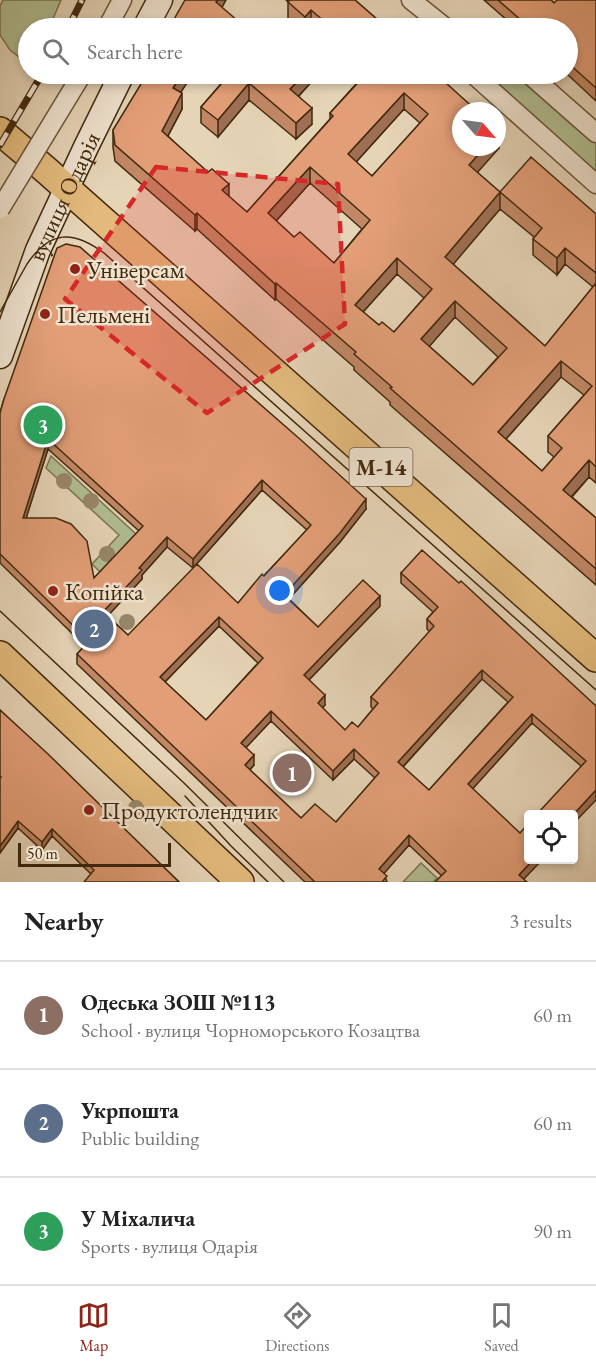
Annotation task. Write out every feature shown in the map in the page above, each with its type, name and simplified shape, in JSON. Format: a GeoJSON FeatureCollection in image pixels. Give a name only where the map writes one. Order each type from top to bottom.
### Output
{"type":"FeatureCollection","features":[{"type":"Feature","properties":{"kind":"main road","name":"М-14"},"geometry":{"type":"LineString","coordinates":[[0,132],[46,170],[596,658]]}},
{"type":"Feature","properties":{"kind":"main road"},"geometry":{"type":"LineString","coordinates":[[0,655],[240,882]]}},
{"type":"Feature","properties":{"kind":"street"},"geometry":{"type":"LineString","coordinates":[[112,18],[122,0]]}},
{"type":"Feature","properties":{"kind":"street"},"geometry":{"type":"LineString","coordinates":[[150,18],[160,0]]}},
{"type":"Feature","properties":{"kind":"street"},"geometry":{"type":"LineString","coordinates":[[411,0],[434,18]]}},
{"type":"Feature","properties":{"kind":"street"},"geometry":{"type":"LineString","coordinates":[[0,209],[76,84]]}},
{"type":"Feature","properties":{"kind":"street","name":"вулиця Одарія"},"geometry":{"type":"LineString","coordinates":[[0,356],[38,250],[117,84]]}},
{"type":"Feature","properties":{"kind":"street"},"geometry":{"type":"LineString","coordinates":[[484,84],[596,184]]}},
{"type":"Feature","properties":{"kind":"street"},"geometry":{"type":"LineString","coordinates":[[540,84],[596,133]]}},
{"type":"Feature","properties":{"kind":"highlighted area"},"geometry":{"type":"Polygon","coordinates":[[[156,167],[338,184],[345,324],[207,413],[65,299],[156,167]]]}},
{"type":"Feature","properties":{"kind":"green space"},"geometry":{"type":"Polygon","coordinates":[[[3,0],[61,0],[53,18],[18,18],[18,56],[10,50],[0,35],[0,6],[3,0]]]}},
{"type":"Feature","properties":{"kind":"green space"},"geometry":{"type":"Polygon","coordinates":[[[495,84],[530,84],[596,141],[596,172],[495,84]]]}},
{"type":"Feature","properties":{"kind":"green space"},"geometry":{"type":"Polygon","coordinates":[[[51,456],[136,534],[100,572],[92,564],[119,535],[46,468],[51,456]]]}},
{"type":"Feature","properties":{"kind":"green space"},"geometry":{"type":"Polygon","coordinates":[[[421,863],[437,878],[433,882],[403,882],[421,863]]]}},
{"type":"Feature","properties":{"kind":"building"},"geometry":{"type":"Polygon","coordinates":[[[185,0],[218,0],[216,2],[234,18],[175,18],[185,0]]]}},
{"type":"Feature","properties":{"kind":"building"},"geometry":{"type":"Polygon","coordinates":[[[290,0],[355,0],[376,18],[320,18],[311,10],[305,17],[288,2],[290,0]]]}},
{"type":"Feature","properties":{"kind":"building"},"geometry":{"type":"Polygon","coordinates":[[[498,0],[551,0],[554,3],[557,0],[596,0],[596,88],[578,72],[578,18],[519,18],[498,0]]]}},
{"type":"Feature","properties":{"kind":"building"},"geometry":{"type":"Polygon","coordinates":[[[141,84],[176,84],[173,88],[182,93],[162,131],[208,172],[212,169],[229,184],[222,190],[247,212],[333,116],[330,113],[357,84],[447,84],[467,102],[452,102],[452,156],[477,156],[469,165],[500,192],[445,257],[545,346],[596,283],[596,467],[589,460],[563,490],[596,518],[596,569],[390,388],[392,387],[354,354],[356,352],[275,284],[197,213],[195,215],[115,145],[113,130],[141,84]],[[404,93],[348,154],[372,176],[428,114],[404,93]],[[310,167],[268,213],[294,237],[300,232],[334,263],[370,220],[310,167]],[[397,258],[355,305],[379,325],[382,322],[394,332],[432,289],[397,258]],[[455,301],[421,339],[473,385],[507,348],[455,301]],[[561,361],[498,432],[542,471],[562,448],[548,436],[592,386],[561,361]]]}},
{"type":"Feature","properties":{"kind":"building"},"geometry":{"type":"Polygon","coordinates":[[[221,84],[248,84],[218,120],[201,107],[221,84]]]}},
{"type":"Feature","properties":{"kind":"building"},"geometry":{"type":"Polygon","coordinates":[[[250,84],[295,84],[290,89],[312,108],[296,123],[250,84]]]}},
{"type":"Feature","properties":{"kind":"building"},"geometry":{"type":"Polygon","coordinates":[[[531,157],[596,214],[596,273],[565,248],[557,258],[533,239],[542,228],[500,192],[531,157]]]}},
{"type":"Feature","properties":{"kind":"building"},"geometry":{"type":"Polygon","coordinates":[[[66,244],[80,247],[366,499],[340,533],[284,595],[318,627],[363,580],[380,596],[304,675],[325,695],[318,703],[345,730],[352,722],[358,727],[378,703],[371,697],[434,626],[427,619],[438,607],[401,573],[422,550],[459,583],[461,581],[596,706],[596,790],[578,810],[541,810],[586,761],[532,714],[468,784],[520,833],[524,828],[524,864],[529,864],[519,875],[527,882],[435,882],[446,871],[409,835],[379,869],[387,876],[382,882],[315,882],[77,654],[89,641],[0,554],[0,413],[57,248],[66,244]],[[48,439],[23,518],[56,518],[71,524],[87,541],[94,578],[143,526],[48,439]],[[262,480],[193,559],[167,537],[139,568],[142,570],[103,612],[128,635],[197,564],[238,603],[262,574],[264,576],[311,525],[262,480]],[[219,617],[160,677],[206,720],[263,658],[219,617]],[[482,670],[398,762],[429,790],[513,697],[482,670]],[[271,711],[241,743],[254,755],[245,765],[301,818],[315,804],[336,822],[379,773],[354,749],[333,771],[271,711]]]}},
{"type":"Feature","properties":{"kind":"building"},"geometry":{"type":"Polygon","coordinates":[[[0,710],[179,882],[84,882],[94,870],[52,829],[42,842],[18,821],[0,846],[0,710]]]}},
{"type":"Feature","properties":{"kind":"tram line"},"geometry":{"type":"LineString","coordinates":[[0,312],[27,264],[44,245],[62,237],[72,237],[93,245],[596,690]]}},
{"type":"Feature","properties":{"kind":"tram line"},"geometry":{"type":"LineString","coordinates":[[0,611],[184,783],[284,882]]}},
{"type":"Feature","properties":{"kind":"tram line"},"geometry":{"type":"LineString","coordinates":[[185,796],[268,882]]}},
{"type":"Feature","properties":{"kind":"railway"},"geometry":{"type":"LineString","coordinates":[[73,18],[82,0]]}},
{"type":"Feature","properties":{"kind":"railway"},"geometry":{"type":"LineString","coordinates":[[0,145],[36,84]]}},
{"type":"Feature","properties":{"kind":"place","name":"Унiверсам"},"geometry":{"type":"Point","coordinates":[75,269]}},
{"type":"Feature","properties":{"kind":"place","name":"Пельмені"},"geometry":{"type":"Point","coordinates":[45,314]}},
{"type":"Feature","properties":{"kind":"place","name":"У Міхалича"},"geometry":{"type":"Point","coordinates":[43,425]}},
{"type":"Feature","properties":{"kind":"place","name":"Копійка"},"geometry":{"type":"Point","coordinates":[53,591]}},
{"type":"Feature","properties":{"kind":"place","name":"Укрпошта"},"geometry":{"type":"Point","coordinates":[94,629]}},
{"type":"Feature","properties":{"kind":"place","name":"Одеська ЗОШ №113"},"geometry":{"type":"Point","coordinates":[292,773]}},
{"type":"Feature","properties":{"kind":"place","name":"Продуктолендчик"},"geometry":{"type":"Point","coordinates":[89,810]}}]}
